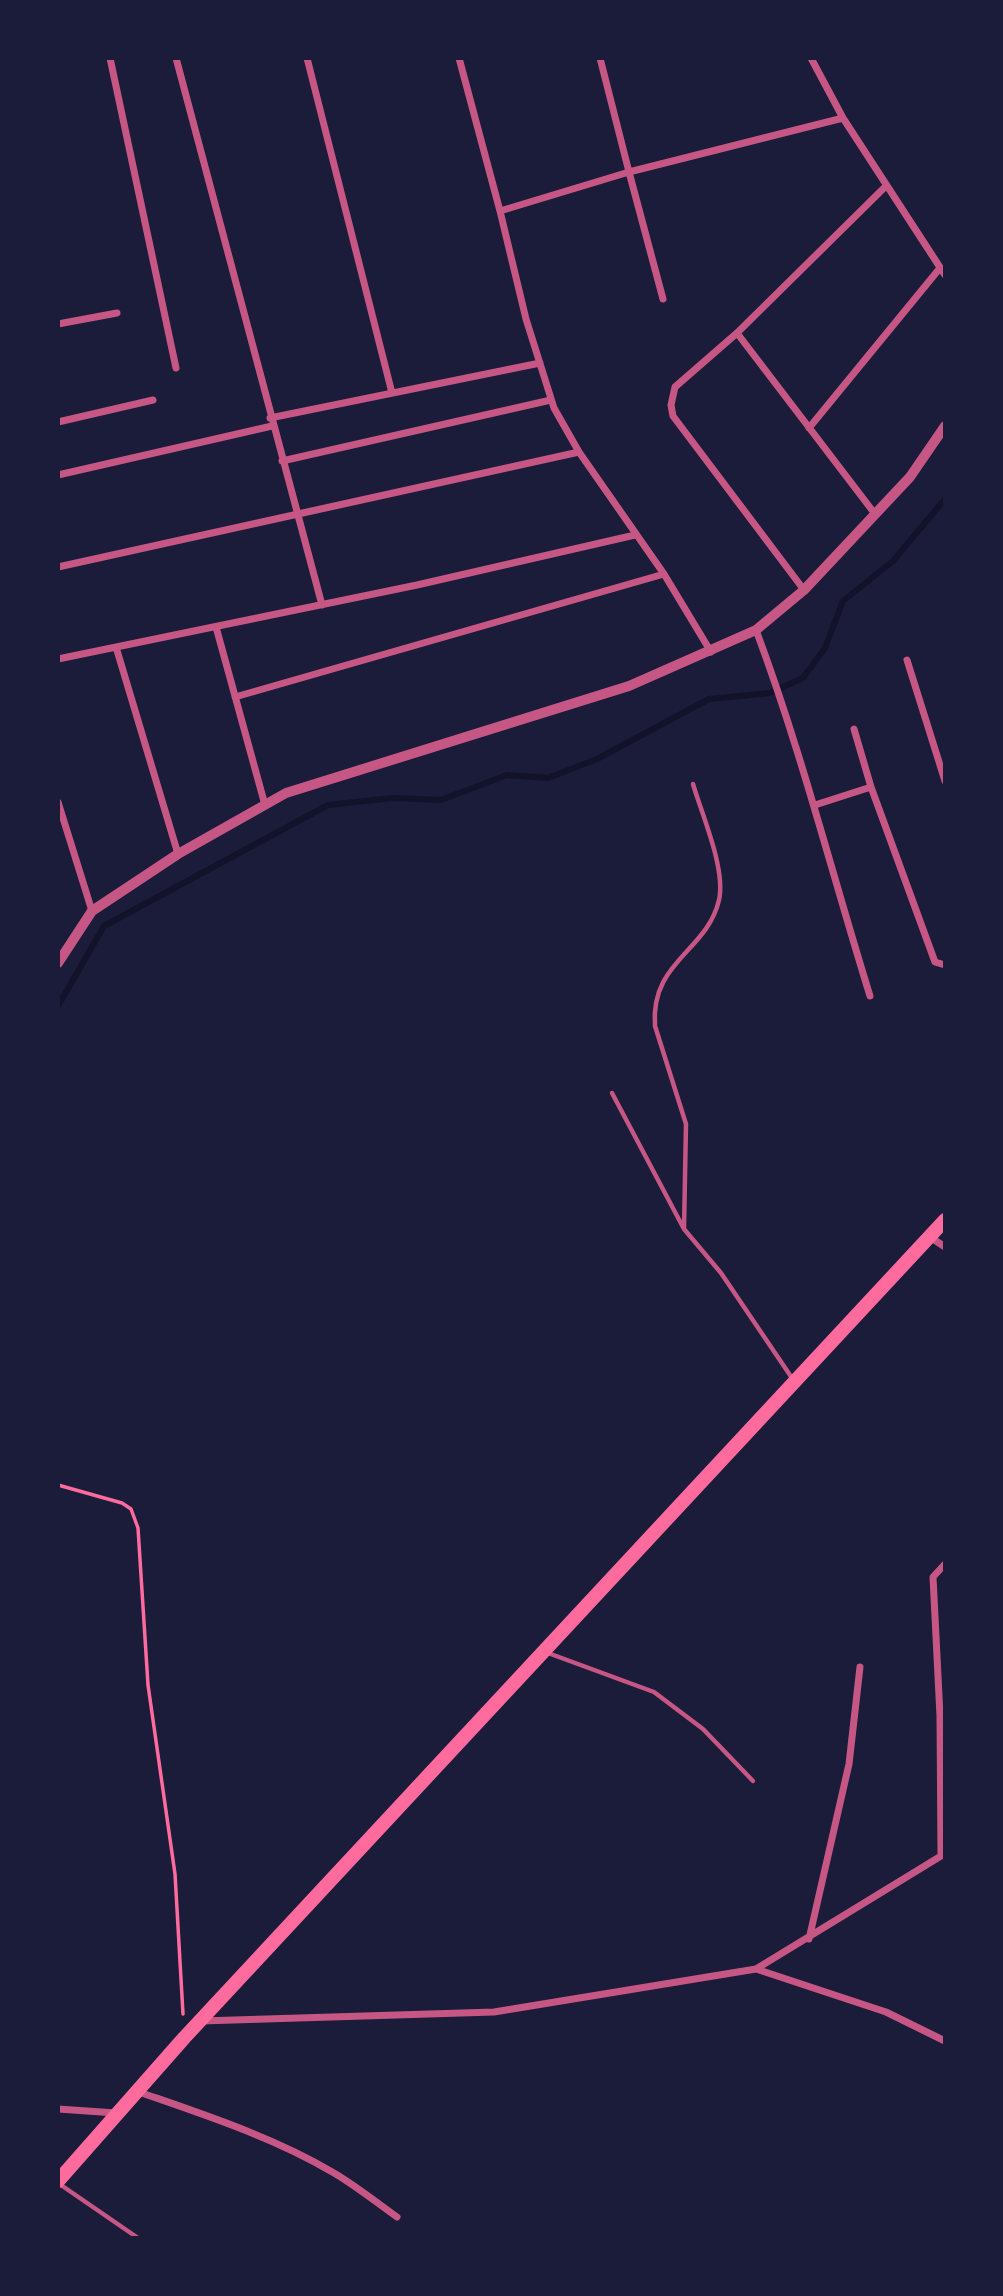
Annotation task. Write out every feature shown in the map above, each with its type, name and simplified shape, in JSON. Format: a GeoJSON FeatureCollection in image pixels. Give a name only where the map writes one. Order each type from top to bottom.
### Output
{"type":"FeatureCollection","features":[{"type":"Feature","properties":{"kind":"main road"},"geometry":{"type":"LineString","coordinates":[[58,2182],[184,2038],[945,1220]]}},
{"type":"Feature","properties":{"kind":"street"},"geometry":{"type":"LineString","coordinates":[[110,58],[176,368]]}},
{"type":"Feature","properties":{"kind":"street"},"geometry":{"type":"LineString","coordinates":[[176,58],[322,605]]}},
{"type":"Feature","properties":{"kind":"street"},"geometry":{"type":"LineString","coordinates":[[307,58],[392,393]]}},
{"type":"Feature","properties":{"kind":"street"},"geometry":{"type":"LineString","coordinates":[[459,58],[551,400],[579,452],[664,574],[711,652]]}},
{"type":"Feature","properties":{"kind":"street"},"geometry":{"type":"LineString","coordinates":[[600,58],[663,299]]}},
{"type":"Feature","properties":{"kind":"street"},"geometry":{"type":"LineString","coordinates":[[811,58],[843,118],[945,275]]}},
{"type":"Feature","properties":{"kind":"street"},"geometry":{"type":"LineString","coordinates":[[500,211],[629,172],[843,118]]}},
{"type":"Feature","properties":{"kind":"street"},"geometry":{"type":"LineString","coordinates":[[804,590],[673,416],[671,405],[675,387],[737,333],[886,186]]}},
{"type":"Feature","properties":{"kind":"street"},"geometry":{"type":"LineString","coordinates":[[809,428],[940,268]]}},
{"type":"Feature","properties":{"kind":"street"},"geometry":{"type":"LineString","coordinates":[[58,324],[117,313]]}},
{"type":"Feature","properties":{"kind":"street"},"geometry":{"type":"LineString","coordinates":[[737,333],[875,514]]}},
{"type":"Feature","properties":{"kind":"street"},"geometry":{"type":"LineString","coordinates":[[58,475],[392,393],[540,363]]}},
{"type":"Feature","properties":{"kind":"street"},"geometry":{"type":"LineString","coordinates":[[58,422],[153,400]]}},
{"type":"Feature","properties":{"kind":"street"},"geometry":{"type":"LineString","coordinates":[[282,461],[551,400]]}},
{"type":"Feature","properties":{"kind":"street"},"geometry":{"type":"LineString","coordinates":[[58,963],[92,911],[178,854],[286,793],[629,686],[756,630],[804,590],[910,477],[945,426]]}},
{"type":"Feature","properties":{"kind":"street"},"geometry":{"type":"LineString","coordinates":[[58,567],[579,452]]}},
{"type":"Feature","properties":{"kind":"street"},"geometry":{"type":"LineString","coordinates":[[58,659],[322,605],[635,535]]}},
{"type":"Feature","properties":{"kind":"street"},"geometry":{"type":"LineString","coordinates":[[235,697],[664,574]]}},
{"type":"Feature","properties":{"kind":"street"},"geometry":{"type":"LineString","coordinates":[[216,627],[265,805]]}},
{"type":"Feature","properties":{"kind":"street"},"geometry":{"type":"LineString","coordinates":[[756,630],[815,804],[829,864],[870,996]]}},
{"type":"Feature","properties":{"kind":"street"},"geometry":{"type":"LineString","coordinates":[[117,647],[178,854]]}},
{"type":"Feature","properties":{"kind":"street"},"geometry":{"type":"LineString","coordinates":[[906,660],[945,781]]}},
{"type":"Feature","properties":{"kind":"street"},"geometry":{"type":"LineString","coordinates":[[854,729],[871,787],[934,962],[945,965]]}},
{"type":"Feature","properties":{"kind":"street"},"geometry":{"type":"LineString","coordinates":[[815,804],[871,787]]}},
{"type":"Feature","properties":{"kind":"street"},"geometry":{"type":"LineString","coordinates":[[58,802],[92,911]]}},
{"type":"Feature","properties":{"kind":"street"},"geometry":{"type":"LineString","coordinates":[[929,1237],[945,1247]]}},
{"type":"Feature","properties":{"kind":"street"},"geometry":{"type":"LineString","coordinates":[[200,2021],[494,2012],[684,1983],[756,1969],[809,1939],[943,1854],[933,1577],[945,1564]]}},
{"type":"Feature","properties":{"kind":"street"},"geometry":{"type":"LineString","coordinates":[[809,1939],[849,1764],[860,1667]]}},
{"type":"Feature","properties":{"kind":"street"},"geometry":{"type":"LineString","coordinates":[[756,1969],[886,2012],[945,2041]]}},
{"type":"Feature","properties":{"kind":"street"},"geometry":{"type":"LineString","coordinates":[[139,2092],[254,2133],[292,2151],[335,2173],[397,2217]]}},
{"type":"Feature","properties":{"kind":"street"},"geometry":{"type":"LineString","coordinates":[[58,2109],[117,2113]]}},
{"type":"Feature","properties":{"kind":"lane"},"geometry":{"type":"LineString","coordinates":[[684,1229],[686,1124],[655,1026],[654,1010],[662,982],[711,919],[719,899],[717,864],[693,784]]}},
{"type":"Feature","properties":{"kind":"lane"},"geometry":{"type":"LineString","coordinates":[[612,1093],[684,1229],[721,1273],[795,1381]]}},
{"type":"Feature","properties":{"kind":"lane"},"geometry":{"type":"LineString","coordinates":[[544,1651],[654,1692],[703,1730],[753,1781]]}},
{"type":"Feature","properties":{"kind":"lane"},"geometry":{"type":"LineString","coordinates":[[58,2182],[138,2238]]}},
{"type":"Feature","properties":{"kind":"path"},"geometry":{"type":"LineString","coordinates":[[58,1485],[122,1503],[131,1509],[138,1528],[148,1685],[175,1874],[184,2038]]}},
{"type":"Feature","properties":{"kind":"waterway"},"geometry":{"type":"LineString","coordinates":[[58,1006],[104,926],[328,805],[393,798],[441,800],[507,775],[548,778],[597,759],[709,699],[770,693],[803,678],[825,648],[843,601],[893,561],[945,499]]}}]}
